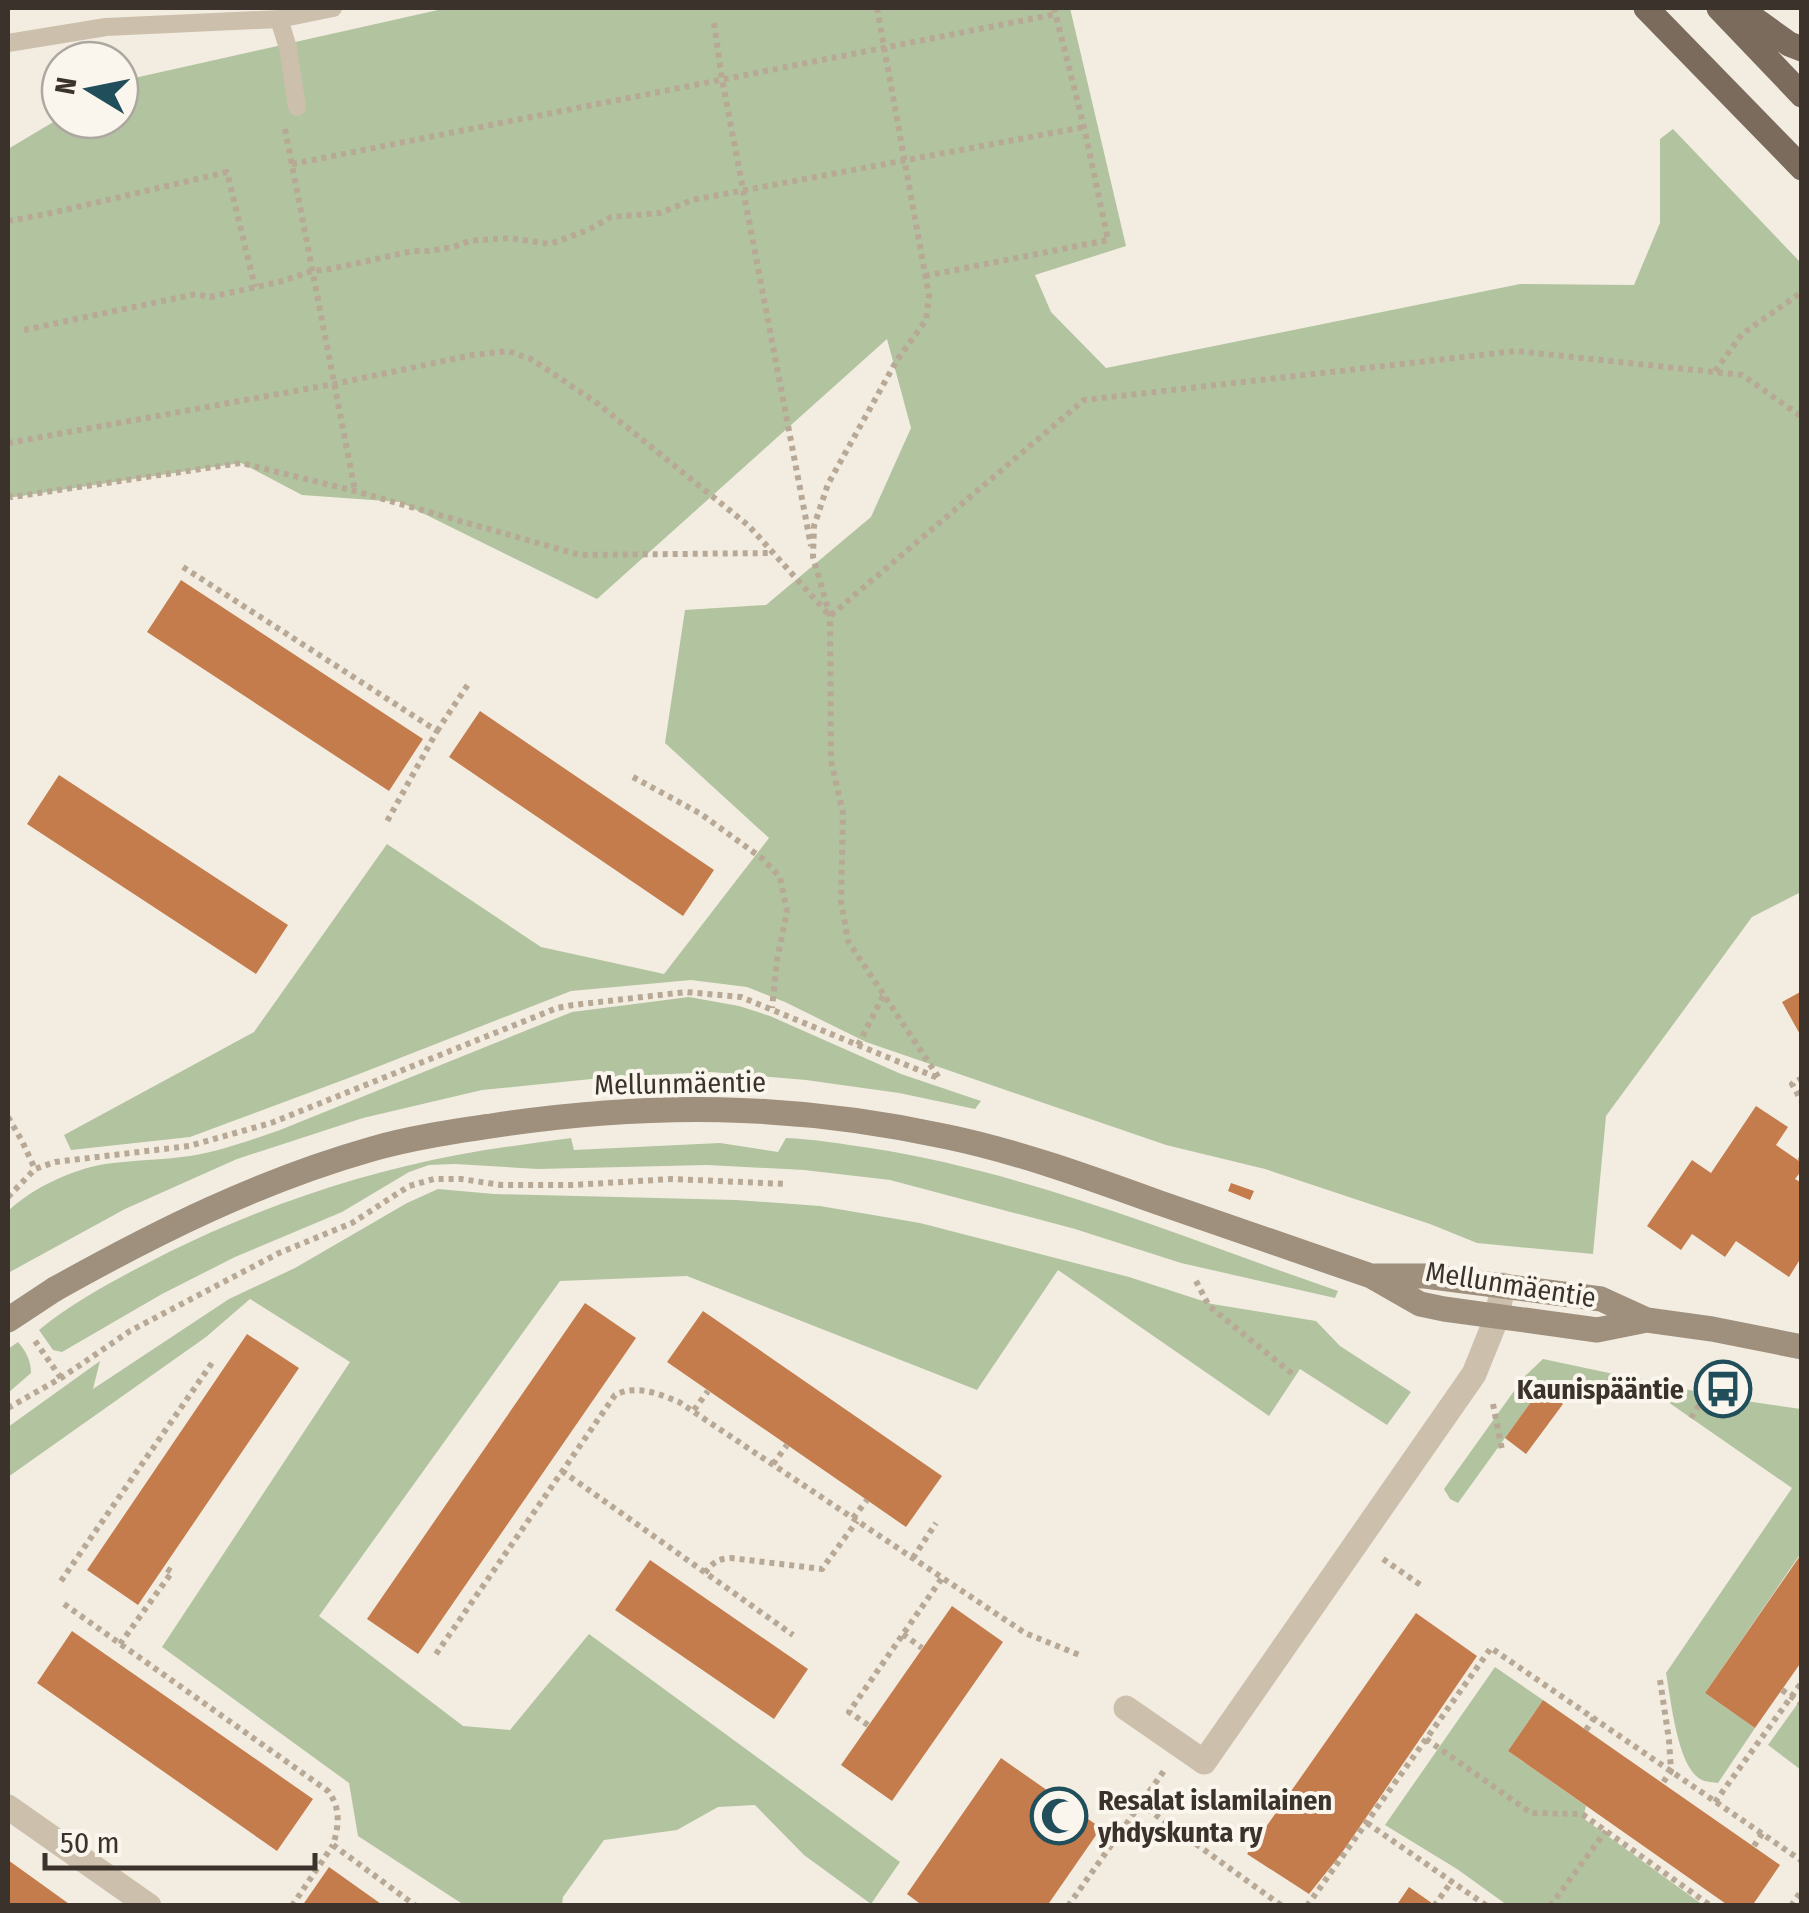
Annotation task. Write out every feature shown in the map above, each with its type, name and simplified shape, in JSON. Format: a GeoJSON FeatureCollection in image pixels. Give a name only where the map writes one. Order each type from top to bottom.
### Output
{"type":"FeatureCollection","features":[{"type":"Feature","properties":{"kind":"main road"},"geometry":{"type":"LineString","coordinates":[[1646,8],[1802,168]]}},
{"type":"Feature","properties":{"kind":"main road"},"geometry":{"type":"LineString","coordinates":[[1718,8],[1802,94]]}},
{"type":"Feature","properties":{"kind":"main road"},"geometry":{"type":"LineString","coordinates":[[1739,8],[1788,44],[1802,49]]}},
{"type":"Feature","properties":{"kind":"main road","name":"Mellunmäentie"},"geometry":{"type":"LineString","coordinates":[[8,1320],[152,1235],[220,1204],[374,1148],[561,1115],[657,1109],[798,1112],[950,1137],[1089,1178],[1371,1276],[1420,1304],[1597,1330],[1647,1320]]}},
{"type":"Feature","properties":{"kind":"main road","name":"Mellunmäentie"},"geometry":{"type":"LineString","coordinates":[[1371,1276],[1424,1276],[1601,1299],[1647,1320],[1802,1348]]}},
{"type":"Feature","properties":{"kind":"street"},"geometry":{"type":"LineString","coordinates":[[1126,1708],[1204,1762],[1474,1374],[1497,1317],[1503,1286]]}},
{"type":"Feature","properties":{"kind":"street"},"geometry":{"type":"LineString","coordinates":[[8,1807],[149,1906]]}},
{"type":"Feature","properties":{"kind":"lane"},"geometry":{"type":"LineString","coordinates":[[8,44],[106,28],[280,19],[333,8]]}},
{"type":"Feature","properties":{"kind":"lane"},"geometry":{"type":"LineString","coordinates":[[280,19],[296,98]]}},
{"type":"Feature","properties":{"kind":"path"},"geometry":{"type":"LineString","coordinates":[[813,557],[814,526],[828,484],[896,360],[926,320],[925,276],[877,8]]}},
{"type":"Feature","properties":{"kind":"path"},"geometry":{"type":"LineString","coordinates":[[292,164],[1055,11],[1108,240],[925,276]]}},
{"type":"Feature","properties":{"kind":"path"},"geometry":{"type":"LineString","coordinates":[[8,1197],[34,1170],[55,1162],[189,1146],[271,1123],[557,1008],[686,992],[741,997],[939,1078],[848,941],[841,902],[843,812],[832,760],[830,616],[813,557],[714,23]]}},
{"type":"Feature","properties":{"kind":"path"},"geometry":{"type":"LineString","coordinates":[[296,98],[284,119],[355,492]]}},
{"type":"Feature","properties":{"kind":"path"},"geometry":{"type":"LineString","coordinates":[[24,330],[196,294],[210,297],[312,271],[469,241],[509,238],[550,244],[610,217],[660,213],[692,200],[1084,127]]}},
{"type":"Feature","properties":{"kind":"path"},"geometry":{"type":"LineString","coordinates":[[8,221],[227,172],[255,287]]}},
{"type":"Feature","properties":{"kind":"path"},"geometry":{"type":"LineString","coordinates":[[1714,372],[1742,334],[1802,292]]}},
{"type":"Feature","properties":{"kind":"path"},"geometry":{"type":"LineString","coordinates":[[830,616],[1084,400],[1516,351],[1742,375],[1802,417]]}},
{"type":"Feature","properties":{"kind":"path"},"geometry":{"type":"LineString","coordinates":[[8,443],[508,352],[531,359],[597,402],[749,526],[830,616]]}},
{"type":"Feature","properties":{"kind":"path"},"geometry":{"type":"LineString","coordinates":[[8,495],[241,463],[580,555],[773,553]]}},
{"type":"Feature","properties":{"kind":"path"},"geometry":{"type":"LineString","coordinates":[[183,567],[437,731]]}},
{"type":"Feature","properties":{"kind":"path"},"geometry":{"type":"LineString","coordinates":[[385,825],[437,731],[469,683]]}},
{"type":"Feature","properties":{"kind":"path"},"geometry":{"type":"LineString","coordinates":[[633,777],[702,814],[763,859],[780,877],[787,912],[772,1008]]}},
{"type":"Feature","properties":{"kind":"path"},"geometry":{"type":"LineString","coordinates":[[858,1045],[883,995]]}},
{"type":"Feature","properties":{"kind":"path"},"geometry":{"type":"LineString","coordinates":[[1802,1078],[1792,1084],[1802,1102]]}},
{"type":"Feature","properties":{"kind":"path"},"geometry":{"type":"LineString","coordinates":[[8,1118],[34,1170]]}},
{"type":"Feature","properties":{"kind":"path"},"geometry":{"type":"LineString","coordinates":[[8,1408],[130,1331],[279,1253],[352,1223],[409,1186],[434,1179],[572,1184],[672,1178],[787,1184]]}},
{"type":"Feature","properties":{"kind":"path"},"geometry":{"type":"LineString","coordinates":[[1196,1281],[1209,1306],[1296,1376]]}},
{"type":"Feature","properties":{"kind":"path"},"geometry":{"type":"LineString","coordinates":[[35,1341],[61,1378]]}},
{"type":"Feature","properties":{"kind":"path"},"geometry":{"type":"LineString","coordinates":[[61,1580],[214,1360]]}},
{"type":"Feature","properties":{"kind":"path"},"geometry":{"type":"LineString","coordinates":[[1691,1418],[1711,1386]]}},
{"type":"Feature","properties":{"kind":"path"},"geometry":{"type":"LineString","coordinates":[[436,1654],[615,1396],[622,1391],[644,1390],[694,1410],[1025,1633],[1082,1656]]}},
{"type":"Feature","properties":{"kind":"path"},"geometry":{"type":"LineString","coordinates":[[694,1410],[708,1390]]}},
{"type":"Feature","properties":{"kind":"path"},"geometry":{"type":"LineString","coordinates":[[1493,1404],[1502,1450]]}},
{"type":"Feature","properties":{"kind":"path"},"geometry":{"type":"LineString","coordinates":[[773,1464],[788,1445]]}},
{"type":"Feature","properties":{"kind":"path"},"geometry":{"type":"LineString","coordinates":[[562,1472],[793,1636]]}},
{"type":"Feature","properties":{"kind":"path"},"geometry":{"type":"LineString","coordinates":[[705,1572],[719,1559],[731,1558],[822,1569],[867,1500]]}},
{"type":"Feature","properties":{"kind":"path"},"geometry":{"type":"LineString","coordinates":[[912,1558],[936,1522]]}},
{"type":"Feature","properties":{"kind":"path"},"geometry":{"type":"LineString","coordinates":[[1382,1558],[1422,1586]]}},
{"type":"Feature","properties":{"kind":"path"},"geometry":{"type":"LineString","coordinates":[[120,1644],[172,1572],[164,1567]]}},
{"type":"Feature","properties":{"kind":"path"},"geometry":{"type":"LineString","coordinates":[[868,1725],[849,1712],[942,1578]]}},
{"type":"Feature","properties":{"kind":"path"},"geometry":{"type":"LineString","coordinates":[[64,1604],[328,1791],[338,1812],[333,1846],[292,1906]]}},
{"type":"Feature","properties":{"kind":"path"},"geometry":{"type":"LineString","coordinates":[[903,1634],[922,1648]]}},
{"type":"Feature","properties":{"kind":"path"},"geometry":{"type":"LineString","coordinates":[[1307,1906],[1453,1696],[1491,1648],[1802,1861]]}},
{"type":"Feature","properties":{"kind":"path"},"geometry":{"type":"LineString","coordinates":[[1660,1680],[1671,1772],[1662,1784]]}},
{"type":"Feature","properties":{"kind":"path"},"geometry":{"type":"LineString","coordinates":[[1716,1802],[1802,1682]]}},
{"type":"Feature","properties":{"kind":"path"},"geometry":{"type":"LineString","coordinates":[[1782,1690],[1802,1704]]}},
{"type":"Feature","properties":{"kind":"path"},"geometry":{"type":"LineString","coordinates":[[1586,1730],[1594,1718]]}},
{"type":"Feature","properties":{"kind":"path"},"geometry":{"type":"LineString","coordinates":[[1426,1739],[1531,1813],[1582,1814],[1712,1906]]}},
{"type":"Feature","properties":{"kind":"path"},"geometry":{"type":"LineString","coordinates":[[1068,1906],[1168,1765]]}},
{"type":"Feature","properties":{"kind":"path"},"geometry":{"type":"LineString","coordinates":[[1139,1803],[1282,1906]]}},
{"type":"Feature","properties":{"kind":"path"},"geometry":{"type":"LineString","coordinates":[[1366,1822],[1487,1906]]}},
{"type":"Feature","properties":{"kind":"path"},"geometry":{"type":"LineString","coordinates":[[1550,1906],[1606,1832]]}},
{"type":"Feature","properties":{"kind":"path"},"geometry":{"type":"LineString","coordinates":[[1754,1846],[1762,1832]]}},
{"type":"Feature","properties":{"kind":"path"},"geometry":{"type":"LineString","coordinates":[[333,1846],[416,1906]]}},
{"type":"Feature","properties":{"kind":"path"},"geometry":{"type":"LineString","coordinates":[[1434,1906],[1452,1881]]}},
{"type":"Feature","properties":{"kind":"path"},"geometry":{"type":"LineString","coordinates":[[1791,1906],[1802,1890]]}},
{"type":"Feature","properties":{"kind":"green space"},"geometry":{"type":"Polygon","coordinates":[[[447,8],[1070,8],[1126,246],[1035,275],[1051,312],[1106,368],[1520,284],[1634,285],[1660,223],[1660,139],[1673,129],[1801,263],[1801,892],[1752,917],[1606,1116],[1593,1254],[1477,1243],[1265,1169],[1166,1145],[866,1042],[747,987],[691,980],[571,991],[190,1137],[71,1150],[64,1135],[254,1032],[387,844],[541,947],[664,974],[769,838],[665,743],[685,610],[766,605],[871,517],[911,428],[887,339],[597,599],[400,502],[302,495],[241,463],[8,498],[8,149],[40,130],[40,140],[140,140],[140,77],[447,8]]]}},
{"type":"Feature","properties":{"kind":"green space"},"geometry":{"type":"Polygon","coordinates":[[[689,997],[770,1016],[901,1074],[981,1101],[975,1109],[899,1093],[711,1072],[482,1090],[363,1118],[237,1159],[125,1209],[8,1273],[8,1211],[66,1175],[105,1164],[202,1154],[247,1141],[572,1012],[689,997]]]}},
{"type":"Feature","properties":{"kind":"green space"},"geometry":{"type":"Polygon","coordinates":[[[571,1138],[574,1150],[720,1143],[778,1152],[786,1138],[930,1159],[1049,1190],[1338,1291],[1335,1298],[1181,1263],[1075,1229],[890,1180],[707,1165],[538,1169],[455,1164],[429,1165],[409,1172],[342,1212],[235,1257],[162,1294],[62,1352],[53,1350],[39,1330],[85,1297],[135,1269],[274,1207],[346,1182],[420,1163],[571,1138]]]}},
{"type":"Feature","properties":{"kind":"green space"},"geometry":{"type":"Polygon","coordinates":[[[438,1189],[736,1200],[820,1206],[920,1223],[1129,1277],[1212,1304],[1316,1321],[1340,1346],[1411,1392],[1387,1425],[1300,1369],[1269,1416],[1058,1270],[977,1390],[687,1276],[560,1281],[319,1616],[463,1726],[510,1730],[589,1634],[900,1862],[871,1904],[804,1855],[755,1805],[718,1807],[677,1830],[604,1840],[563,1897],[562,1905],[464,1905],[358,1836],[349,1783],[162,1647],[350,1362],[250,1299],[206,1337],[8,1477],[8,1427],[100,1361],[93,1389],[229,1299],[295,1268],[438,1189]]]}},
{"type":"Feature","properties":{"kind":"green space"},"geometry":{"type":"Polygon","coordinates":[[[18,1342],[28,1356],[31,1373],[8,1393],[8,1349],[18,1342]]]}},
{"type":"Feature","properties":{"kind":"green space"},"geometry":{"type":"Polygon","coordinates":[[[1543,1359],[1732,1399],[1801,1409],[1801,1553],[1705,1693],[1755,1728],[1718,1783],[1702,1780],[1687,1762],[1676,1731],[1666,1673],[1792,1488],[1668,1402],[1546,1381],[1458,1503],[1450,1499],[1444,1489],[1524,1377],[1543,1359]]]}},
{"type":"Feature","properties":{"kind":"green space"},"geometry":{"type":"Polygon","coordinates":[[[1495,1667],[1543,1700],[1508,1751],[1586,1806],[1583,1818],[1703,1905],[1507,1905],[1385,1825],[1495,1667]]]}},
{"type":"Feature","properties":{"kind":"green space"},"geometry":{"type":"Polygon","coordinates":[[[1801,1699],[1801,1770],[1768,1745],[1801,1699]]]}},
{"type":"Feature","properties":{"kind":"building"},"geometry":{"type":"Polygon","coordinates":[[[181,580],[423,739],[389,791],[147,632],[181,580]]]}},
{"type":"Feature","properties":{"kind":"building"},"geometry":{"type":"Polygon","coordinates":[[[480,711],[714,870],[683,916],[449,757],[480,711]]]}},
{"type":"Feature","properties":{"kind":"building"},"geometry":{"type":"Polygon","coordinates":[[[59,775],[288,925],[256,974],[27,824],[59,775]]]}},
{"type":"Feature","properties":{"kind":"building"},"geometry":{"type":"Polygon","coordinates":[[[1802,991],[1802,1038],[1782,1002],[1802,991]]]}},
{"type":"Feature","properties":{"kind":"building"},"geometry":{"type":"Polygon","coordinates":[[[1756,1106],[1788,1127],[1776,1145],[1802,1163],[1795,1179],[1802,1183],[1802,1262],[1789,1277],[1736,1241],[1725,1257],[1692,1234],[1681,1250],[1647,1226],[1692,1160],[1711,1173],[1756,1106]]]}},
{"type":"Feature","properties":{"kind":"building"},"geometry":{"type":"Polygon","coordinates":[[[1231,1183],[1254,1191],[1250,1200],[1228,1191],[1231,1183]]]}},
{"type":"Feature","properties":{"kind":"building"},"geometry":{"type":"Polygon","coordinates":[[[585,1303],[636,1338],[418,1654],[367,1619],[585,1303]]]}},
{"type":"Feature","properties":{"kind":"building"},"geometry":{"type":"Polygon","coordinates":[[[703,1311],[942,1476],[906,1527],[667,1362],[703,1311]]]}},
{"type":"Feature","properties":{"kind":"building"},"geometry":{"type":"Polygon","coordinates":[[[247,1334],[299,1368],[138,1605],[87,1570],[247,1334]]]}},
{"type":"Feature","properties":{"kind":"building"},"geometry":{"type":"Polygon","coordinates":[[[1712,1370],[1735,1375],[1734,1383],[1710,1379],[1712,1370]]]}},
{"type":"Feature","properties":{"kind":"building"},"geometry":{"type":"Polygon","coordinates":[[[1541,1388],[1563,1404],[1526,1454],[1505,1438],[1541,1388]]]}},
{"type":"Feature","properties":{"kind":"building"},"geometry":{"type":"Polygon","coordinates":[[[1802,1553],[1802,1661],[1755,1728],[1705,1693],[1802,1553]]]}},
{"type":"Feature","properties":{"kind":"building"},"geometry":{"type":"Polygon","coordinates":[[[650,1560],[808,1669],[774,1719],[615,1610],[650,1560]]]}},
{"type":"Feature","properties":{"kind":"building"},"geometry":{"type":"Polygon","coordinates":[[[952,1606],[1003,1642],[892,1801],[841,1765],[952,1606]]]}},
{"type":"Feature","properties":{"kind":"building"},"geometry":{"type":"Polygon","coordinates":[[[1416,1613],[1477,1656],[1341,1854],[1309,1894],[1247,1854],[1416,1613]]]}},
{"type":"Feature","properties":{"kind":"building"},"geometry":{"type":"Polygon","coordinates":[[[72,1631],[313,1799],[277,1851],[37,1683],[72,1631]]]}},
{"type":"Feature","properties":{"kind":"building"},"geometry":{"type":"Polygon","coordinates":[[[1543,1700],[1780,1865],[1752,1906],[1729,1906],[1508,1751],[1543,1700]]]}},
{"type":"Feature","properties":{"kind":"building"},"geometry":{"type":"Polygon","coordinates":[[[1001,1758],[1101,1828],[1047,1906],[923,1906],[907,1894],[1001,1758]]]}},
{"type":"Feature","properties":{"kind":"building"},"geometry":{"type":"Polygon","coordinates":[[[8,1860],[72,1906],[8,1906],[8,1860]]]}},
{"type":"Feature","properties":{"kind":"building"},"geometry":{"type":"Polygon","coordinates":[[[329,1867],[367,1894],[384,1906],[302,1906],[329,1867]]]}},
{"type":"Feature","properties":{"kind":"building"},"geometry":{"type":"Polygon","coordinates":[[[1409,1887],[1436,1906],[1396,1906],[1409,1887]]]}},
{"type":"Feature","properties":{"kind":"place","name":"Kaunispääntie"},"geometry":{"type":"Point","coordinates":[1723,1389]}},
{"type":"Feature","properties":{"kind":"place","name":"Resalat islamilainen yhdyskunta ry"},"geometry":{"type":"Point","coordinates":[1059,1816]}}]}
